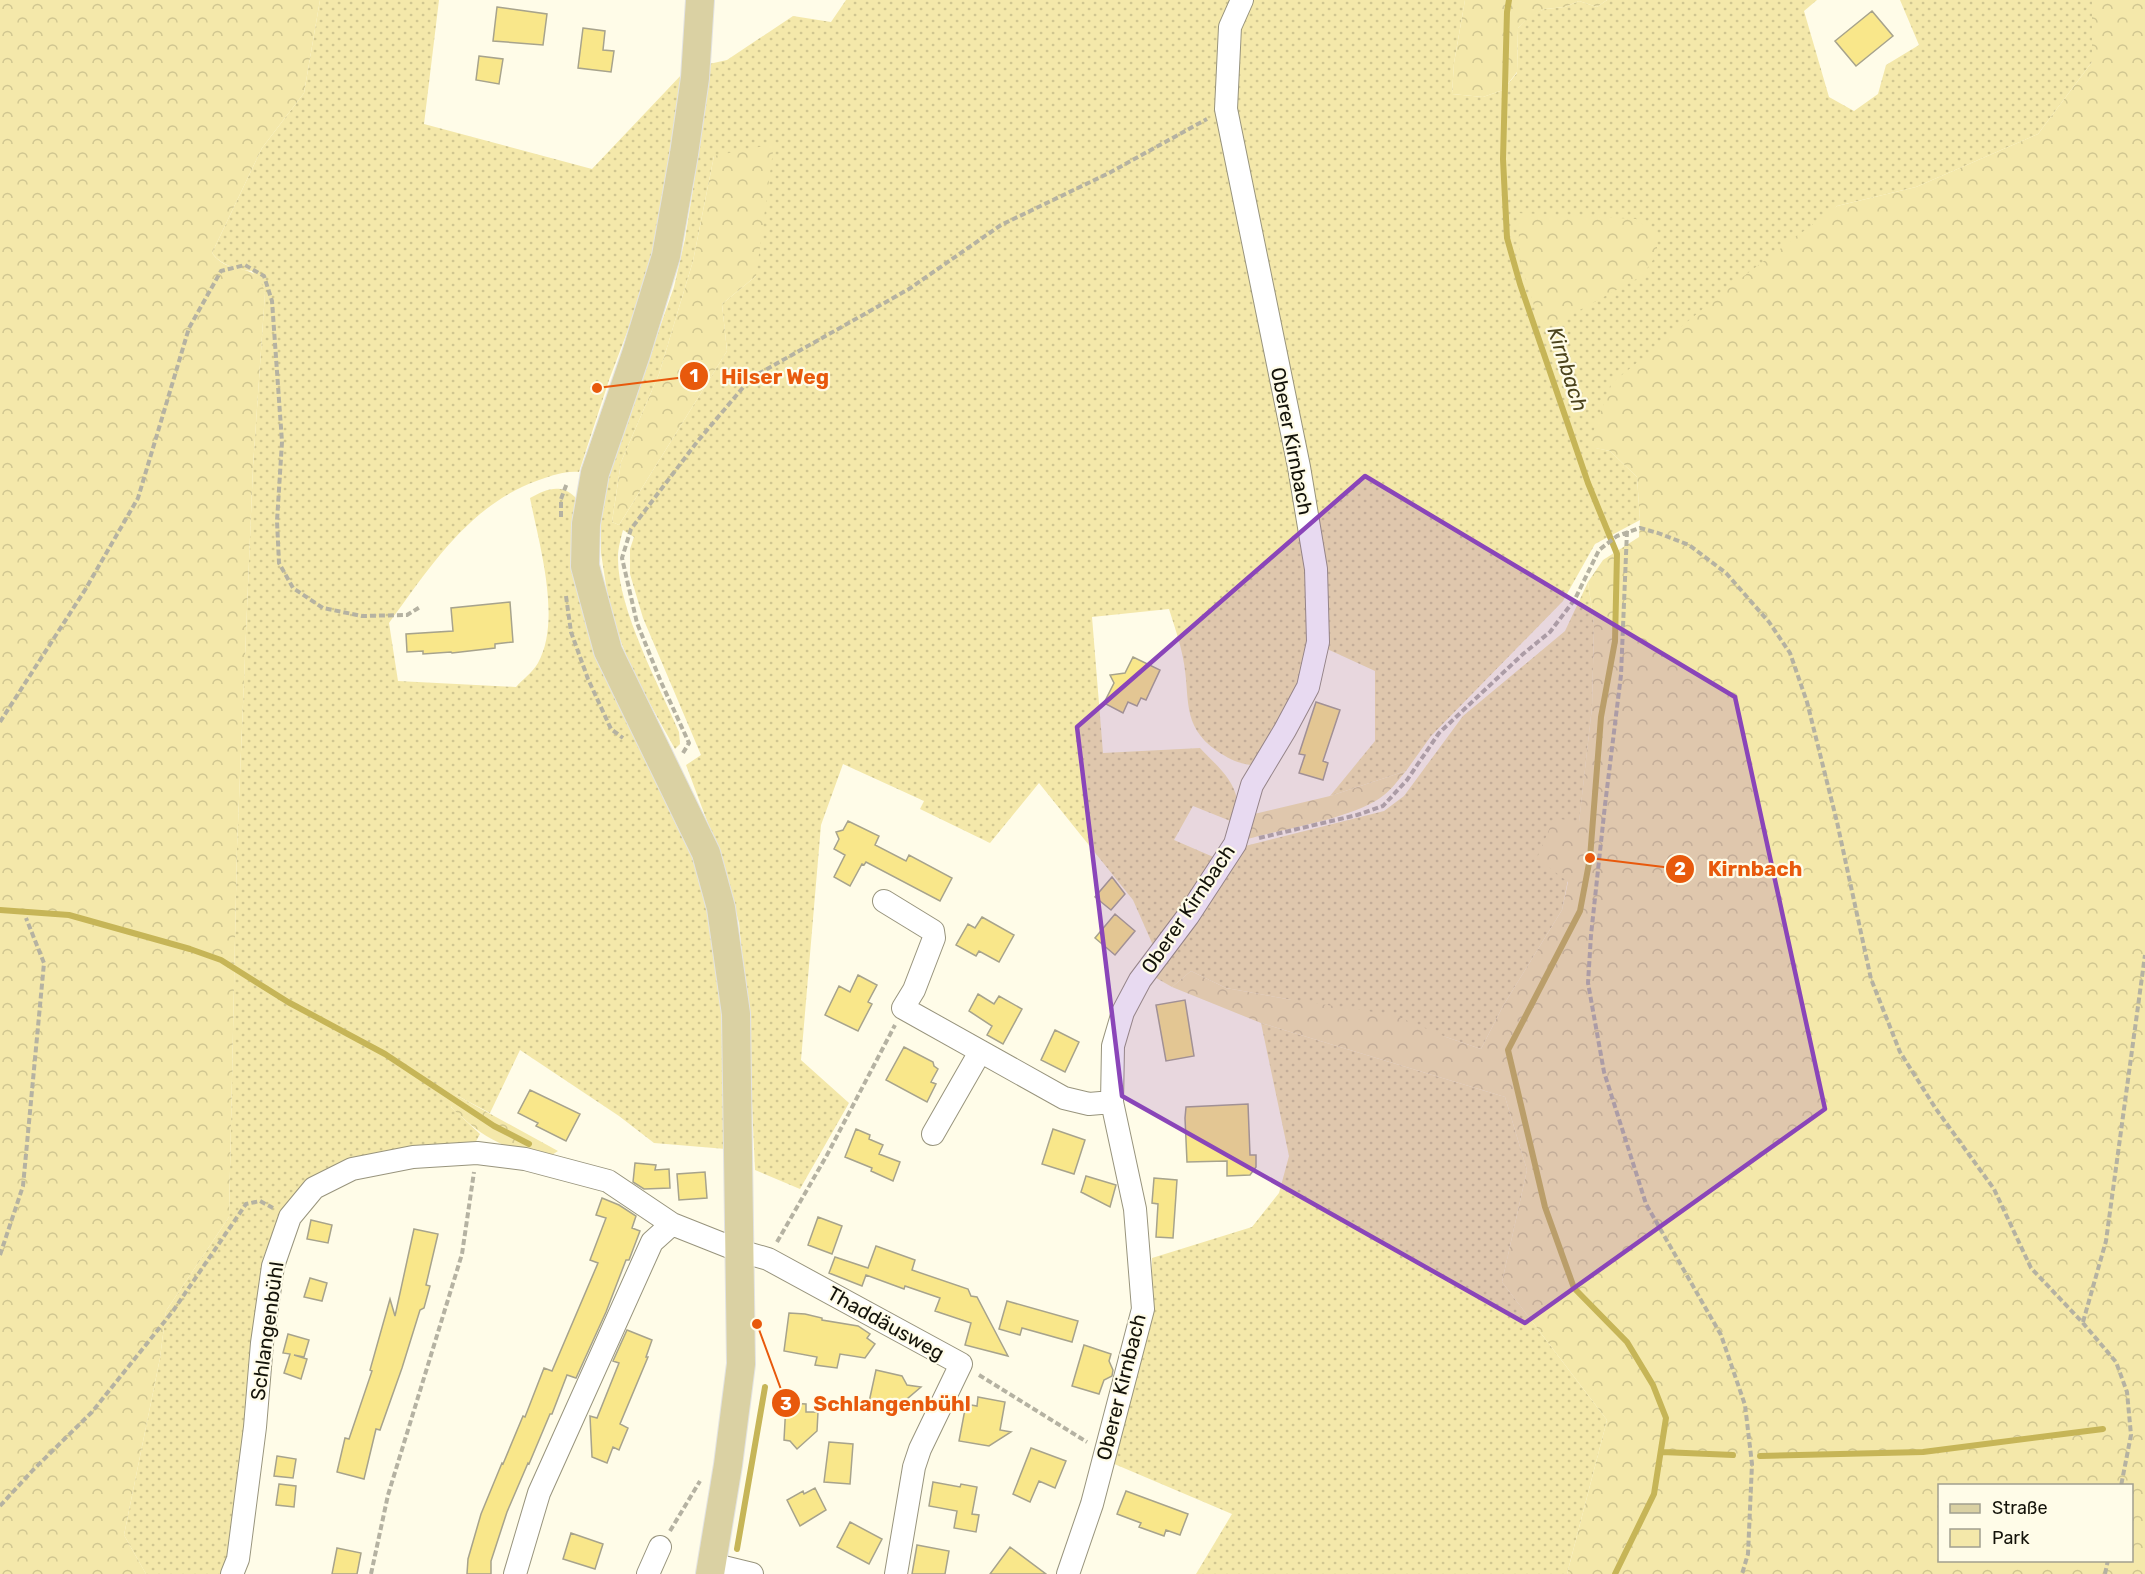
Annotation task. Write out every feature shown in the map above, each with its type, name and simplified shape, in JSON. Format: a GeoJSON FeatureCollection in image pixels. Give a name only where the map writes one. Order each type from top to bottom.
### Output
{"type":"FeatureCollection","features":[{"type":"Feature","properties":{"kind":"main road"},"geometry":{"type":"LineString","coordinates":[[700,0],[695,78],[666,256],[636,354],[595,473],[586,524],[585,566],[608,651],[706,853],[721,908],[736,1014],[741,1364],[711,1569]]}},
{"type":"Feature","properties":{"kind":"street","name":"Oberer Kirnbach"},"geometry":{"type":"LineString","coordinates":[[1068,1574],[1092,1504],[1143,1309],[1135,1209],[1112,1102],[1113,1046],[1123,1012],[1140,980],[1188,916],[1235,844],[1251,785],[1286,730],[1308,687],[1318,642],[1316,569],[1299,467],[1227,109],[1230,27],[1242,0]]}},
{"type":"Feature","properties":{"kind":"street"},"geometry":{"type":"LineString","coordinates":[[884,901],[933,931],[934,938],[914,990],[903,1008],[1064,1098],[1089,1104],[1112,1102]]}},
{"type":"Feature","properties":{"kind":"street"},"geometry":{"type":"LineString","coordinates":[[933,1134],[980,1052]]}},
{"type":"Feature","properties":{"kind":"street","name":"Schlangenbühl"},"geometry":{"type":"LineString","coordinates":[[232,1574],[238,1559],[242,1536],[262,1343],[273,1266],[290,1217],[314,1188],[352,1169],[413,1157],[477,1154],[525,1159],[608,1180],[672,1224],[740,1251]]}},
{"type":"Feature","properties":{"kind":"street"},"geometry":{"type":"LineString","coordinates":[[514,1574],[539,1493],[652,1242],[672,1224]]}},
{"type":"Feature","properties":{"kind":"street","name":"Thaddäusweg"},"geometry":{"type":"LineString","coordinates":[[740,1251],[768,1258],[961,1364],[920,1449],[914,1467],[896,1574]]}},
{"type":"Feature","properties":{"kind":"street"},"geometry":{"type":"LineString","coordinates":[[648,1574],[660,1547]]}},
{"type":"Feature","properties":{"kind":"street"},"geometry":{"type":"LineString","coordinates":[[711,1569],[752,1574]]}},
{"type":"Feature","properties":{"kind":"path"},"geometry":{"type":"LineString","coordinates":[[663,767],[683,754],[689,743],[661,682],[638,623],[622,558],[624,546],[631,529],[697,442],[751,378],[909,289],[1001,225],[1109,173],[1227,109]]}},
{"type":"Feature","properties":{"kind":"path"},"geometry":{"type":"LineString","coordinates":[[0,722],[85,590],[138,498],[189,328],[220,271],[245,265],[264,276],[272,301],[282,442],[277,521],[279,563],[293,588],[323,608],[362,616],[407,615],[420,607]]}},
{"type":"Feature","properties":{"kind":"path"},"geometry":{"type":"LineString","coordinates":[[1235,844],[1358,815],[1383,806],[1407,780],[1440,733],[1523,654],[1550,632],[1575,599],[1599,550],[1617,536],[1640,528],[1689,545],[1726,573],[1769,622],[1790,653],[1808,702],[1871,979],[1900,1052],[1936,1109],[1994,1189],[2031,1268],[2116,1362],[2127,1392],[2131,1435],[2121,1484]]}},
{"type":"Feature","properties":{"kind":"path"},"geometry":{"type":"LineString","coordinates":[[1627,531],[1621,675],[1598,864],[1588,983],[1604,1072],[1646,1204],[1721,1335],[1745,1405],[1752,1464],[1748,1554],[1742,1574]]}},
{"type":"Feature","properties":{"kind":"path"},"geometry":{"type":"LineString","coordinates":[[0,1255],[23,1186],[44,963],[26,918]]}},
{"type":"Feature","properties":{"kind":"path"},"geometry":{"type":"LineString","coordinates":[[2083,1323],[2106,1241],[2145,955]]}},
{"type":"Feature","properties":{"kind":"path"},"geometry":{"type":"LineString","coordinates":[[768,1258],[827,1155],[903,1008]]}},
{"type":"Feature","properties":{"kind":"path"},"geometry":{"type":"LineString","coordinates":[[371,1574],[388,1495],[462,1254],[477,1154]]}},
{"type":"Feature","properties":{"kind":"path"},"geometry":{"type":"LineString","coordinates":[[0,1506],[92,1412],[172,1311],[246,1204],[260,1201],[290,1217]]}},
{"type":"Feature","properties":{"kind":"path"},"geometry":{"type":"LineString","coordinates":[[961,1364],[1105,1454]]}},
{"type":"Feature","properties":{"kind":"path"},"geometry":{"type":"LineString","coordinates":[[660,1547],[703,1477]]}},
{"type":"Feature","properties":{"kind":"highlighted area"},"geometry":{"type":"Polygon","coordinates":[[[1365,476],[1735,697],[1825,1109],[1525,1323],[1122,1096],[1077,727],[1365,476]]]}},
{"type":"Feature","properties":{"kind":"green space"},"geometry":{"type":"Polygon","coordinates":[[[0,0],[320,0],[304,93],[262,148],[212,253],[219,261],[255,275],[261,282],[265,293],[253,466],[237,847],[229,1217],[166,1311],[160,1358],[124,1535],[146,1574],[0,1574],[0,0]]]}},
{"type":"Feature","properties":{"kind":"green space"},"geometry":{"type":"Polygon","coordinates":[[[320,0],[439,0],[424,124],[592,169],[684,72],[653,251],[634,314],[609,380],[579,472],[564,473],[539,480],[514,491],[492,505],[472,521],[436,559],[389,623],[398,681],[516,687],[538,663],[545,645],[548,626],[543,559],[530,498],[553,489],[564,490],[575,497],[577,501],[573,550],[582,610],[623,710],[695,858],[707,907],[721,1009],[726,1149],[654,1143],[619,1116],[520,1050],[490,1113],[456,1095],[451,1107],[480,1134],[472,1149],[348,1164],[276,1225],[263,1258],[232,1561],[224,1574],[146,1574],[124,1535],[160,1358],[166,1311],[229,1217],[237,847],[253,466],[265,293],[252,271],[230,266],[220,261],[212,253],[262,148],[304,93],[320,0]]]}},
{"type":"Feature","properties":{"kind":"green space"},"geometry":{"type":"Polygon","coordinates":[[[846,0],[1233,0],[1219,48],[1311,563],[1311,641],[1298,690],[1272,743],[1251,765],[1237,762],[1221,754],[1197,731],[1189,709],[1183,658],[1169,609],[1092,617],[1103,753],[1200,748],[1232,784],[1237,799],[1238,824],[1193,806],[1174,840],[1218,859],[1159,943],[1152,943],[1133,900],[1039,783],[990,843],[920,809],[924,801],[843,764],[821,825],[801,1060],[849,1103],[800,1189],[755,1170],[748,1015],[739,923],[721,858],[686,765],[701,755],[643,618],[630,574],[630,549],[634,537],[623,530],[618,557],[624,599],[641,646],[679,732],[680,744],[675,749],[635,677],[617,632],[608,598],[601,553],[601,518],[607,478],[674,287],[693,189],[709,64],[727,60],[793,16],[831,22],[846,0]],[[714,156],[693,261],[659,374],[621,462],[612,522],[619,525],[727,351],[722,304],[756,276],[714,156]]]}},
{"type":"Feature","properties":{"kind":"green space"},"geometry":{"type":"Polygon","coordinates":[[[1246,0],[1465,0],[1454,63],[1452,94],[1483,97],[1503,90],[1517,73],[1518,28],[1532,14],[1545,9],[1565,7],[1579,1],[1597,7],[1607,0],[1817,0],[1804,11],[1829,97],[1854,111],[1878,94],[1886,65],[1919,45],[1900,0],[2092,0],[2092,62],[2038,134],[1916,187],[1837,206],[1596,448],[1610,451],[1637,477],[1640,520],[1595,544],[1563,601],[1431,736],[1406,771],[1330,796],[1375,741],[1375,671],[1325,648],[1234,122],[1233,47],[1246,0]]]}},
{"type":"Feature","properties":{"kind":"green space"},"geometry":{"type":"Polygon","coordinates":[[[1465,0],[1607,0],[1597,7],[1579,1],[1565,7],[1545,9],[1532,15],[1518,28],[1517,72],[1503,90],[1483,97],[1452,94],[1454,63],[1465,0]]]}},
{"type":"Feature","properties":{"kind":"green space"},"geometry":{"type":"Polygon","coordinates":[[[2092,0],[2145,0],[2145,1574],[1567,1574],[1607,1420],[1502,1282],[1527,1170],[1505,1097],[1261,1023],[1172,987],[1191,971],[1226,988],[1394,1015],[1481,1049],[1503,1006],[1562,910],[1568,882],[1537,858],[1554,818],[1579,822],[1592,707],[1594,625],[1588,582],[1603,560],[1639,537],[1637,477],[1610,451],[1595,448],[1590,440],[1612,383],[1736,282],[1837,206],[1916,187],[2038,134],[2092,62],[2092,0]]]}},
{"type":"Feature","properties":{"kind":"green space"},"geometry":{"type":"Polygon","coordinates":[[[774,144],[756,276],[722,304],[727,351],[619,525],[612,522],[621,462],[659,374],[693,261],[714,156],[774,144]]]}},
{"type":"Feature","properties":{"kind":"green space"},"geometry":{"type":"Polygon","coordinates":[[[1517,213],[1636,219],[1657,235],[1657,254],[1642,276],[1554,324],[1539,322],[1521,263],[1517,213]]]}},
{"type":"Feature","properties":{"kind":"green space"},"geometry":{"type":"Polygon","coordinates":[[[1588,582],[1594,625],[1592,707],[1579,823],[1562,910],[1503,1006],[1481,1049],[1446,1037],[1287,999],[1226,988],[1191,971],[1172,987],[1151,975],[1245,846],[1384,811],[1404,796],[1463,716],[1565,631],[1588,582]]]}},
{"type":"Feature","properties":{"kind":"green space"},"geometry":{"type":"Polygon","coordinates":[[[1406,771],[1384,795],[1356,810],[1318,822],[1247,839],[1250,815],[1330,796],[1406,771]]]}},
{"type":"Feature","properties":{"kind":"green space"},"geometry":{"type":"Polygon","coordinates":[[[1261,1023],[1505,1097],[1527,1170],[1502,1282],[1607,1420],[1567,1574],[1196,1574],[1232,1514],[1112,1463],[1152,1316],[1152,1258],[1252,1227],[1279,1193],[1289,1156],[1261,1023]]]}},
{"type":"Feature","properties":{"kind":"green space"},"geometry":{"type":"Polygon","coordinates":[[[456,1095],[558,1151],[547,1158],[492,1140],[452,1108],[448,1101],[456,1095]]]}},
{"type":"Feature","properties":{"kind":"building"},"geometry":{"type":"Polygon","coordinates":[[[497,7],[547,14],[543,45],[493,41],[497,7]]]}},
{"type":"Feature","properties":{"kind":"building"},"geometry":{"type":"Polygon","coordinates":[[[1872,11],[1893,36],[1856,66],[1835,41],[1872,11]]]}},
{"type":"Feature","properties":{"kind":"building"},"geometry":{"type":"Polygon","coordinates":[[[583,28],[605,31],[603,50],[614,51],[611,72],[578,68],[583,28]]]}},
{"type":"Feature","properties":{"kind":"building"},"geometry":{"type":"Polygon","coordinates":[[[479,56],[503,59],[499,84],[476,80],[479,56]]]}},
{"type":"Feature","properties":{"kind":"building"},"geometry":{"type":"Polygon","coordinates":[[[510,602],[513,642],[495,644],[495,648],[452,653],[407,652],[406,634],[453,631],[451,608],[510,602]]]}},
{"type":"Feature","properties":{"kind":"building"},"geometry":{"type":"Polygon","coordinates":[[[1133,657],[1160,670],[1146,700],[1141,698],[1137,706],[1128,702],[1123,713],[1104,703],[1114,683],[1110,675],[1125,673],[1133,657]]]}},
{"type":"Feature","properties":{"kind":"building"},"geometry":{"type":"Polygon","coordinates":[[[1316,702],[1340,710],[1323,761],[1328,763],[1323,780],[1299,773],[1305,755],[1299,754],[1316,702]]]}},
{"type":"Feature","properties":{"kind":"building"},"geometry":{"type":"Polygon","coordinates":[[[848,821],[879,836],[875,845],[906,861],[909,855],[952,878],[940,901],[866,862],[862,864],[850,886],[834,877],[845,855],[834,849],[839,839],[836,832],[843,830],[848,821]]]}},
{"type":"Feature","properties":{"kind":"building"},"geometry":{"type":"Polygon","coordinates":[[[1112,877],[1125,894],[1111,910],[1095,897],[1112,877]]]}},
{"type":"Feature","properties":{"kind":"building"},"geometry":{"type":"Polygon","coordinates":[[[1115,914],[1135,931],[1115,955],[1095,938],[1115,914]]]}},
{"type":"Feature","properties":{"kind":"building"},"geometry":{"type":"Polygon","coordinates":[[[982,917],[1014,935],[999,962],[979,951],[976,956],[956,945],[968,924],[975,928],[982,917]]]}},
{"type":"Feature","properties":{"kind":"building"},"geometry":{"type":"Polygon","coordinates":[[[858,975],[877,985],[868,1002],[872,1004],[858,1031],[825,1015],[839,986],[850,992],[858,975]]]}},
{"type":"Feature","properties":{"kind":"building"},"geometry":{"type":"Polygon","coordinates":[[[978,994],[994,1004],[999,996],[1022,1009],[1003,1044],[987,1035],[992,1026],[969,1011],[978,994]]]}},
{"type":"Feature","properties":{"kind":"building"},"geometry":{"type":"Polygon","coordinates":[[[1185,1000],[1194,1056],[1166,1061],[1156,1005],[1185,1000]]]}},
{"type":"Feature","properties":{"kind":"building"},"geometry":{"type":"Polygon","coordinates":[[[1055,1030],[1079,1042],[1065,1072],[1041,1060],[1055,1030]]]}},
{"type":"Feature","properties":{"kind":"building"},"geometry":{"type":"Polygon","coordinates":[[[904,1047],[933,1062],[938,1069],[931,1082],[936,1084],[927,1102],[886,1080],[904,1047]]]}},
{"type":"Feature","properties":{"kind":"building"},"geometry":{"type":"Polygon","coordinates":[[[530,1090],[580,1114],[566,1141],[536,1126],[538,1123],[518,1113],[530,1090]]]}},
{"type":"Feature","properties":{"kind":"building"},"geometry":{"type":"Polygon","coordinates":[[[1248,1104],[1250,1155],[1256,1155],[1256,1167],[1250,1175],[1227,1176],[1227,1161],[1187,1162],[1186,1107],[1248,1104]]]}},
{"type":"Feature","properties":{"kind":"building"},"geometry":{"type":"Polygon","coordinates":[[[856,1129],[870,1135],[869,1139],[883,1145],[879,1154],[900,1162],[893,1181],[871,1171],[872,1168],[845,1157],[856,1129]]]}},
{"type":"Feature","properties":{"kind":"building"},"geometry":{"type":"Polygon","coordinates":[[[1053,1129],[1085,1140],[1074,1174],[1042,1164],[1053,1129]]]}},
{"type":"Feature","properties":{"kind":"building"},"geometry":{"type":"Polygon","coordinates":[[[635,1163],[656,1165],[655,1170],[669,1169],[670,1188],[644,1189],[633,1182],[635,1163]]]}},
{"type":"Feature","properties":{"kind":"building"},"geometry":{"type":"Polygon","coordinates":[[[705,1172],[707,1198],[679,1200],[677,1174],[705,1172]]]}},
{"type":"Feature","properties":{"kind":"building"},"geometry":{"type":"Polygon","coordinates":[[[1086,1176],[1116,1185],[1110,1207],[1081,1192],[1086,1176]]]}},
{"type":"Feature","properties":{"kind":"building"},"geometry":{"type":"Polygon","coordinates":[[[1154,1178],[1177,1180],[1173,1238],[1156,1237],[1158,1204],[1152,1203],[1154,1178]]]}},
{"type":"Feature","properties":{"kind":"building"},"geometry":{"type":"Polygon","coordinates":[[[602,1198],[636,1216],[632,1228],[640,1231],[576,1378],[567,1375],[552,1414],[528,1463],[507,1512],[491,1561],[491,1574],[467,1574],[468,1559],[481,1514],[502,1463],[523,1416],[525,1417],[544,1368],[552,1371],[598,1263],[590,1260],[606,1218],[596,1215],[602,1198]]]}},
{"type":"Feature","properties":{"kind":"building"},"geometry":{"type":"Polygon","coordinates":[[[818,1217],[842,1226],[832,1254],[808,1245],[818,1217]]]}},
{"type":"Feature","properties":{"kind":"building"},"geometry":{"type":"Polygon","coordinates":[[[311,1220],[332,1225],[328,1243],[307,1239],[311,1220]]]}},
{"type":"Feature","properties":{"kind":"building"},"geometry":{"type":"Polygon","coordinates":[[[414,1229],[438,1234],[426,1285],[430,1286],[380,1430],[376,1429],[364,1479],[337,1472],[345,1438],[349,1439],[372,1371],[370,1370],[390,1299],[395,1316],[414,1229]]]}},
{"type":"Feature","properties":{"kind":"building"},"geometry":{"type":"Polygon","coordinates":[[[876,1246],[915,1260],[912,1270],[968,1289],[971,1296],[977,1297],[1008,1356],[965,1345],[971,1323],[935,1311],[940,1298],[905,1286],[904,1289],[866,1275],[862,1286],[829,1273],[835,1257],[868,1268],[876,1246]]]}},
{"type":"Feature","properties":{"kind":"building"},"geometry":{"type":"Polygon","coordinates":[[[310,1278],[327,1283],[322,1301],[304,1297],[310,1278]]]}},
{"type":"Feature","properties":{"kind":"building"},"geometry":{"type":"Polygon","coordinates":[[[1007,1301],[1078,1321],[1072,1342],[1022,1328],[1020,1335],[999,1329],[1007,1301]]]}},
{"type":"Feature","properties":{"kind":"building"},"geometry":{"type":"Polygon","coordinates":[[[789,1313],[805,1314],[822,1318],[822,1320],[858,1326],[870,1334],[867,1338],[875,1344],[865,1358],[840,1354],[837,1368],[815,1365],[817,1357],[784,1351],[789,1313]]]}},
{"type":"Feature","properties":{"kind":"building"},"geometry":{"type":"Polygon","coordinates":[[[627,1330],[652,1340],[646,1357],[648,1357],[620,1424],[628,1428],[619,1450],[613,1447],[607,1463],[592,1457],[590,1416],[597,1418],[619,1363],[613,1361],[627,1330]]]}},
{"type":"Feature","properties":{"kind":"building"},"geometry":{"type":"Polygon","coordinates":[[[288,1334],[309,1340],[304,1357],[294,1355],[307,1359],[301,1379],[284,1373],[290,1354],[283,1353],[288,1334]]]}},
{"type":"Feature","properties":{"kind":"building"},"geometry":{"type":"Polygon","coordinates":[[[1084,1345],[1111,1354],[1109,1361],[1113,1370],[1112,1376],[1104,1380],[1099,1394],[1072,1386],[1084,1345]]]}},
{"type":"Feature","properties":{"kind":"building"},"geometry":{"type":"Polygon","coordinates":[[[876,1370],[902,1376],[907,1385],[921,1387],[907,1399],[905,1410],[869,1402],[876,1370]]]}},
{"type":"Feature","properties":{"kind":"building"},"geometry":{"type":"Polygon","coordinates":[[[978,1397],[1005,1402],[1000,1430],[1011,1432],[989,1446],[959,1441],[966,1404],[977,1406],[978,1397]]]}},
{"type":"Feature","properties":{"kind":"building"},"geometry":{"type":"Polygon","coordinates":[[[786,1403],[806,1404],[806,1412],[818,1412],[817,1431],[797,1449],[790,1441],[784,1440],[786,1403]]]}},
{"type":"Feature","properties":{"kind":"building"},"geometry":{"type":"Polygon","coordinates":[[[829,1442],[853,1444],[850,1484],[824,1482],[829,1442]]]}},
{"type":"Feature","properties":{"kind":"building"},"geometry":{"type":"Polygon","coordinates":[[[1031,1448],[1066,1461],[1055,1488],[1039,1481],[1030,1502],[1013,1494],[1031,1448]]]}},
{"type":"Feature","properties":{"kind":"building"},"geometry":{"type":"Polygon","coordinates":[[[277,1456],[296,1459],[293,1478],[274,1476],[277,1456]]]}},
{"type":"Feature","properties":{"kind":"building"},"geometry":{"type":"Polygon","coordinates":[[[933,1482],[960,1487],[961,1484],[977,1487],[972,1514],[979,1515],[976,1532],[954,1528],[957,1511],[929,1506],[933,1482]]]}},
{"type":"Feature","properties":{"kind":"building"},"geometry":{"type":"Polygon","coordinates":[[[279,1484],[296,1486],[294,1507],[276,1505],[279,1484]]]}},
{"type":"Feature","properties":{"kind":"building"},"geometry":{"type":"Polygon","coordinates":[[[815,1488],[826,1510],[800,1526],[787,1500],[803,1491],[804,1494],[815,1488]]]}},
{"type":"Feature","properties":{"kind":"building"},"geometry":{"type":"Polygon","coordinates":[[[1126,1491],[1188,1514],[1180,1535],[1166,1530],[1164,1536],[1139,1527],[1141,1523],[1117,1514],[1126,1491]]]}},
{"type":"Feature","properties":{"kind":"building"},"geometry":{"type":"Polygon","coordinates":[[[850,1522],[882,1539],[869,1564],[837,1547],[850,1522]]]}},
{"type":"Feature","properties":{"kind":"building"},"geometry":{"type":"Polygon","coordinates":[[[571,1533],[603,1544],[595,1569],[563,1559],[571,1533]]]}},
{"type":"Feature","properties":{"kind":"building"},"geometry":{"type":"Polygon","coordinates":[[[917,1545],[949,1551],[945,1574],[912,1574],[917,1545]]]}},
{"type":"Feature","properties":{"kind":"building"},"geometry":{"type":"Polygon","coordinates":[[[1010,1547],[1046,1574],[990,1574],[1010,1547]]]}},
{"type":"Feature","properties":{"kind":"building"},"geometry":{"type":"Polygon","coordinates":[[[337,1548],[361,1553],[357,1574],[332,1574],[337,1548]]]}},
{"type":"Feature","properties":{"kind":"waterway","name":"Kirnbach"},"geometry":{"type":"LineString","coordinates":[[1509,0],[1503,159],[1507,238],[1520,284],[1588,483],[1617,554],[1615,641],[1601,717],[1590,858],[1580,911],[1508,1050],[1545,1207],[1574,1288],[1627,1342],[1653,1385],[1666,1418],[1654,1494],[1615,1574]]}},
{"type":"Feature","properties":{"kind":"waterway"},"geometry":{"type":"LineString","coordinates":[[0,910],[69,915],[221,960],[288,1002],[385,1054],[494,1126],[529,1144]]}},
{"type":"Feature","properties":{"kind":"waterway"},"geometry":{"type":"LineString","coordinates":[[737,1549],[765,1387]]}},
{"type":"Feature","properties":{"kind":"waterway"},"geometry":{"type":"LineString","coordinates":[[1760,1456],[1923,1452],[2103,1429]]}},
{"type":"Feature","properties":{"kind":"waterway"},"geometry":{"type":"LineString","coordinates":[[1662,1452],[1733,1455]]}},
{"type":"Feature","properties":{"kind":"place","name":"Hilser Weg"},"geometry":{"type":"Point","coordinates":[597,388]}},
{"type":"Feature","properties":{"kind":"place","name":"Kirnbach"},"geometry":{"type":"Point","coordinates":[1590,858]}},
{"type":"Feature","properties":{"kind":"place","name":"Schlangenbühl"},"geometry":{"type":"Point","coordinates":[757,1324]}}]}
